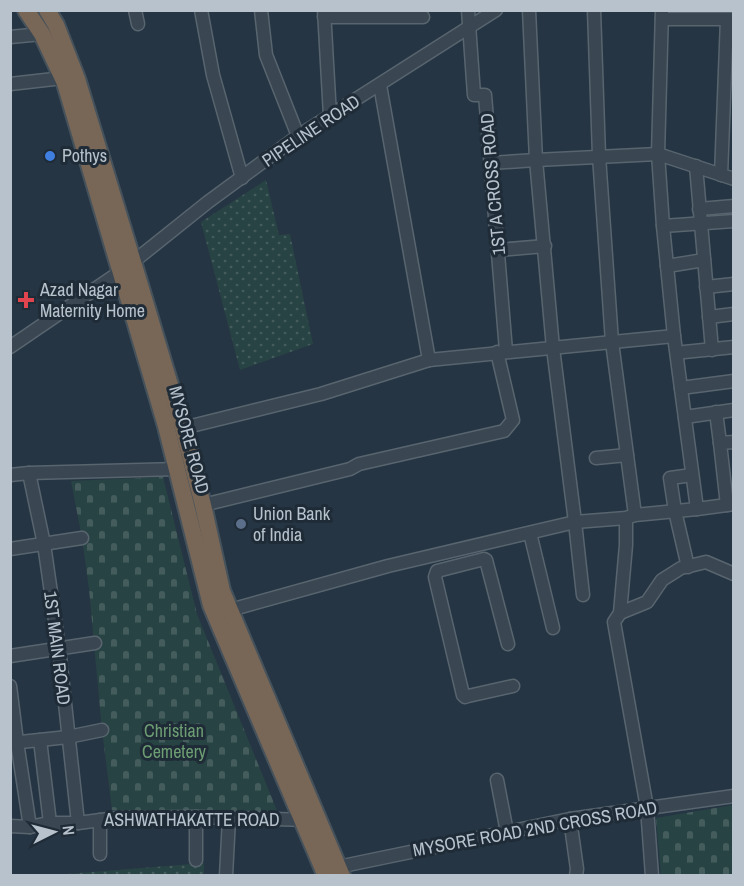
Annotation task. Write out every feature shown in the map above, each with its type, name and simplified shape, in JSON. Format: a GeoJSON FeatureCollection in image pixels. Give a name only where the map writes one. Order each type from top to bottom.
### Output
{"type":"FeatureCollection","features":[{"type":"Feature","properties":{"kind":"highway","name":"MYSORE ROAD"},"geometry":{"type":"LineString","coordinates":[[26,10],[42,34],[63,78],[183,428],[222,591],[310,820]]}},
{"type":"Feature","properties":{"kind":"highway","name":"MYSORE ROAD"},"geometry":{"type":"LineString","coordinates":[[48,10],[77,79],[127,267],[211,605],[336,873]]}},
{"type":"Feature","properties":{"kind":"street"},"geometry":{"type":"LineString","coordinates":[[135,10],[138,24]]}},
{"type":"Feature","properties":{"kind":"street"},"geometry":{"type":"LineString","coordinates":[[201,10],[213,75],[242,178]]}},
{"type":"Feature","properties":{"kind":"street"},"geometry":{"type":"LineString","coordinates":[[261,10],[266,55],[298,136]]}},
{"type":"Feature","properties":{"kind":"street"},"geometry":{"type":"LineString","coordinates":[[468,10],[468,29]]}},
{"type":"Feature","properties":{"kind":"street","name":"PIPELINE ROAD"},"geometry":{"type":"LineString","coordinates":[[10,347],[127,267],[208,202],[298,136],[496,10]]}},
{"type":"Feature","properties":{"kind":"street"},"geometry":{"type":"LineString","coordinates":[[529,10],[536,160],[553,348],[583,595]]}},
{"type":"Feature","properties":{"kind":"street"},"geometry":{"type":"LineString","coordinates":[[594,10],[599,156],[612,342],[627,455],[630,517],[620,613],[614,622],[647,808],[652,876]]}},
{"type":"Feature","properties":{"kind":"street"},"geometry":{"type":"LineString","coordinates":[[330,116],[324,14],[423,17]]}},
{"type":"Feature","properties":{"kind":"street"},"geometry":{"type":"LineString","coordinates":[[697,509],[674,336],[663,226],[658,154],[662,15],[724,17],[721,174]]}},
{"type":"Feature","properties":{"kind":"street","name":"1ST A CROSS ROAD"},"geometry":{"type":"LineString","coordinates":[[203,506],[350,469],[359,464],[504,431],[513,420],[502,352],[498,250],[485,94],[474,95],[468,29]]}},
{"type":"Feature","properties":{"kind":"street"},"geometry":{"type":"LineString","coordinates":[[10,37],[42,34]]}},
{"type":"Feature","properties":{"kind":"street"},"geometry":{"type":"LineString","coordinates":[[10,84],[63,78]]}},
{"type":"Feature","properties":{"kind":"street"},"geometry":{"type":"LineString","coordinates":[[380,85],[429,360]]}},
{"type":"Feature","properties":{"kind":"street"},"geometry":{"type":"LineString","coordinates":[[491,164],[658,154],[734,179]]}},
{"type":"Feature","properties":{"kind":"street"},"geometry":{"type":"LineString","coordinates":[[696,166],[712,350]]}},
{"type":"Feature","properties":{"kind":"street"},"geometry":{"type":"LineString","coordinates":[[699,209],[734,206]]}},
{"type":"Feature","properties":{"kind":"street"},"geometry":{"type":"LineString","coordinates":[[663,226],[734,221]]}},
{"type":"Feature","properties":{"kind":"street"},"geometry":{"type":"LineString","coordinates":[[498,250],[545,246]]}},
{"type":"Feature","properties":{"kind":"street"},"geometry":{"type":"LineString","coordinates":[[667,266],[704,260]]}},
{"type":"Feature","properties":{"kind":"street"},"geometry":{"type":"LineString","coordinates":[[706,287],[734,284]]}},
{"type":"Feature","properties":{"kind":"street"},"geometry":{"type":"LineString","coordinates":[[709,317],[734,314]]}},
{"type":"Feature","properties":{"kind":"street"},"geometry":{"type":"LineString","coordinates":[[183,428],[321,394],[429,360],[674,336]]}},
{"type":"Feature","properties":{"kind":"street"},"geometry":{"type":"LineString","coordinates":[[684,352],[734,347]]}},
{"type":"Feature","properties":{"kind":"street"},"geometry":{"type":"LineString","coordinates":[[681,388],[734,381]]}},
{"type":"Feature","properties":{"kind":"street"},"geometry":{"type":"LineString","coordinates":[[685,417],[734,410]]}},
{"type":"Feature","properties":{"kind":"street"},"geometry":{"type":"LineString","coordinates":[[230,610],[388,566],[575,522],[730,504],[729,472],[720,443],[716,412]]}},
{"type":"Feature","properties":{"kind":"street"},"geometry":{"type":"LineString","coordinates":[[720,443],[734,441]]}},
{"type":"Feature","properties":{"kind":"street"},"geometry":{"type":"LineString","coordinates":[[596,458],[627,455]]}},
{"type":"Feature","properties":{"kind":"street"},"geometry":{"type":"LineString","coordinates":[[10,475],[178,469]]}},
{"type":"Feature","properties":{"kind":"street","name":"1ST MAIN ROAD"},"geometry":{"type":"LineString","coordinates":[[29,473],[44,544],[59,648],[78,823]]}},
{"type":"Feature","properties":{"kind":"street"},"geometry":{"type":"LineString","coordinates":[[688,567],[670,478],[692,476]]}},
{"type":"Feature","properties":{"kind":"street"},"geometry":{"type":"LineString","coordinates":[[530,533],[553,628]]}},
{"type":"Feature","properties":{"kind":"street"},"geometry":{"type":"LineString","coordinates":[[10,549],[82,538]]}},
{"type":"Feature","properties":{"kind":"street"},"geometry":{"type":"LineString","coordinates":[[476,545],[479,561]]}},
{"type":"Feature","properties":{"kind":"street"},"geometry":{"type":"LineString","coordinates":[[445,552],[448,568]]}},
{"type":"Feature","properties":{"kind":"street"},"geometry":{"type":"LineString","coordinates":[[508,644],[487,562],[484,560],[437,571],[435,577],[463,695],[465,697],[513,686]]}},
{"type":"Feature","properties":{"kind":"street"},"geometry":{"type":"LineString","coordinates":[[620,613],[647,602],[662,580],[681,568],[706,562],[734,574]]}},
{"type":"Feature","properties":{"kind":"street"},"geometry":{"type":"LineString","coordinates":[[10,656],[95,643]]}},
{"type":"Feature","properties":{"kind":"street"},"geometry":{"type":"LineString","coordinates":[[10,686],[14,743],[30,826]]}},
{"type":"Feature","properties":{"kind":"street"},"geometry":{"type":"LineString","coordinates":[[14,743],[68,737],[102,730]]}},
{"type":"Feature","properties":{"kind":"street"},"geometry":{"type":"LineString","coordinates":[[40,740],[50,823]]}},
{"type":"Feature","properties":{"kind":"street"},"geometry":{"type":"LineString","coordinates":[[497,780],[507,832]]}},
{"type":"Feature","properties":{"kind":"street","name":"MYSORE ROAD 2ND CROSS ROAD"},"geometry":{"type":"LineString","coordinates":[[336,873],[570,819],[734,796]]}},
{"type":"Feature","properties":{"kind":"street"},"geometry":{"type":"LineString","coordinates":[[196,817],[196,860]]}},
{"type":"Feature","properties":{"kind":"street","name":"ASHWATHAKATTE ROAD"},"geometry":{"type":"LineString","coordinates":[[10,826],[78,823],[116,818],[196,817],[310,820]]}},
{"type":"Feature","properties":{"kind":"street"},"geometry":{"type":"LineString","coordinates":[[226,876],[229,818]]}},
{"type":"Feature","properties":{"kind":"street"},"geometry":{"type":"LineString","coordinates":[[570,819],[576,876]]}},
{"type":"Feature","properties":{"kind":"street"},"geometry":{"type":"LineString","coordinates":[[100,820],[100,854]]}},
{"type":"Feature","properties":{"kind":"green space"},"geometry":{"type":"Polygon","coordinates":[[[266,180],[279,235],[290,234],[313,344],[240,370],[201,222],[266,180]]]}},
{"type":"Feature","properties":{"kind":"green space","name":"Christian Cemetery"},"geometry":{"type":"Polygon","coordinates":[[[163,477],[197,614],[278,813],[112,810],[89,589],[71,481],[163,477]]]}},
{"type":"Feature","properties":{"kind":"green space"},"geometry":{"type":"Polygon","coordinates":[[[733,805],[733,875],[661,875],[656,818],[733,805]]]}},
{"type":"Feature","properties":{"kind":"green space"},"geometry":{"type":"Polygon","coordinates":[[[204,863],[204,875],[54,875],[204,863]]]}},
{"type":"Feature","properties":{"kind":"place","name":"Pothys"},"geometry":{"type":"Point","coordinates":[50,156]}},
{"type":"Feature","properties":{"kind":"place","name":"Azad Nagar Maternity Home"},"geometry":{"type":"Point","coordinates":[26,300]}},
{"type":"Feature","properties":{"kind":"place","name":"Union Bank of India"},"geometry":{"type":"Point","coordinates":[241,524]}}]}
